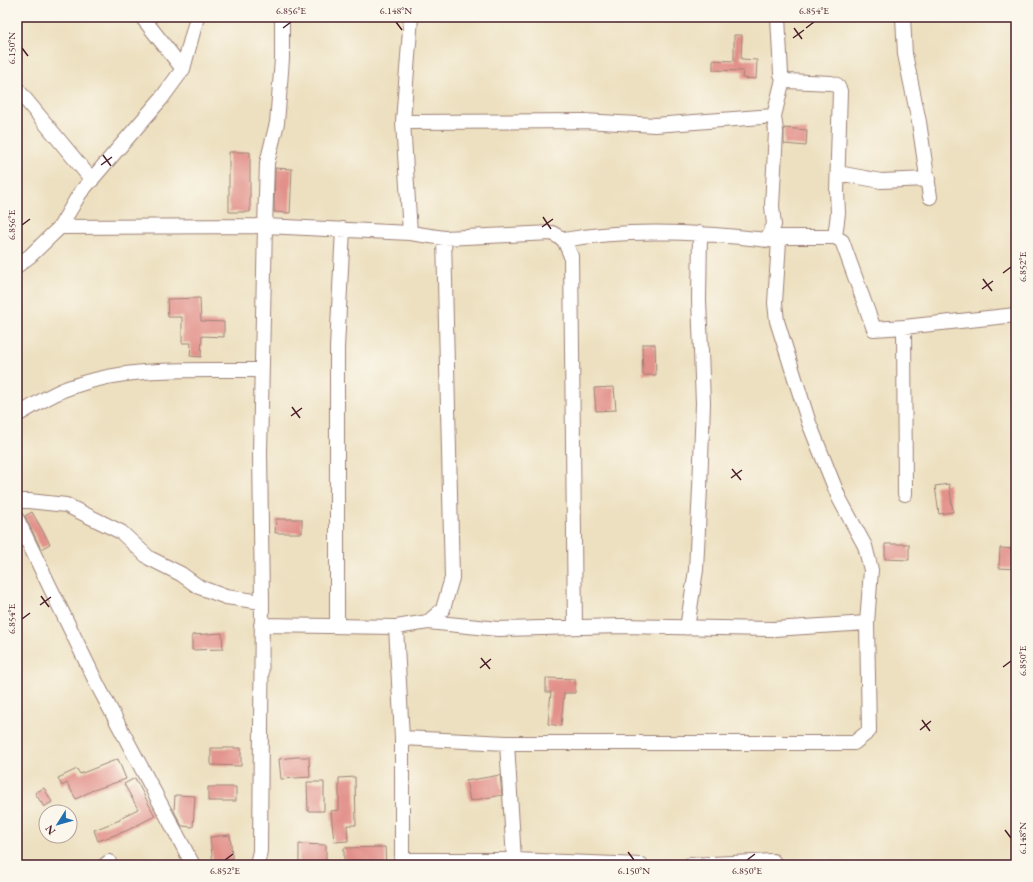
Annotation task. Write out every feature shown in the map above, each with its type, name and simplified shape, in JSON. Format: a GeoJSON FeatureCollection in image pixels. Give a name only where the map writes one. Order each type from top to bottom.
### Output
{"type":"FeatureCollection","features":[{"type":"Feature","properties":{"kind":"street"},"geometry":{"type":"LineString","coordinates":[[142,17],[183,69]]}},
{"type":"Feature","properties":{"kind":"street"},"geometry":{"type":"LineString","coordinates":[[17,266],[30,256],[60,227],[80,193],[161,99],[183,69],[197,17]]}},
{"type":"Feature","properties":{"kind":"street"},"geometry":{"type":"LineString","coordinates":[[257,865],[260,851],[262,602],[260,452],[265,226],[267,163],[278,123],[282,59],[282,17]]}},
{"type":"Feature","properties":{"kind":"street"},"geometry":{"type":"LineString","coordinates":[[410,233],[403,122],[411,17]]}},
{"type":"Feature","properties":{"kind":"street"},"geometry":{"type":"LineString","coordinates":[[402,738],[507,743],[854,743],[869,731],[867,623],[871,570],[865,546],[839,498],[809,424],[777,321],[772,206],[776,132],[774,116],[783,79],[781,74],[778,17]]}},
{"type":"Feature","properties":{"kind":"street"},"geometry":{"type":"LineString","coordinates":[[903,17],[905,54],[919,122],[930,197]]}},
{"type":"Feature","properties":{"kind":"street"},"geometry":{"type":"LineString","coordinates":[[783,79],[787,82],[831,83],[837,85],[840,91],[837,191],[838,213],[835,237]]}},
{"type":"Feature","properties":{"kind":"street"},"geometry":{"type":"LineString","coordinates":[[17,89],[92,180]]}},
{"type":"Feature","properties":{"kind":"street"},"geometry":{"type":"LineString","coordinates":[[403,122],[584,121],[655,124],[774,116]]}},
{"type":"Feature","properties":{"kind":"street"},"geometry":{"type":"LineString","coordinates":[[838,173],[881,181],[928,179]]}},
{"type":"Feature","properties":{"kind":"street"},"geometry":{"type":"LineString","coordinates":[[60,227],[265,226],[410,233],[444,238],[552,233],[564,240],[571,256],[575,627]]}},
{"type":"Feature","properties":{"kind":"street"},"geometry":{"type":"LineString","coordinates":[[337,626],[337,348],[343,229]]}},
{"type":"Feature","properties":{"kind":"street"},"geometry":{"type":"LineString","coordinates":[[564,240],[592,235],[643,232],[700,233],[774,239],[835,237],[842,241],[874,329],[1016,315]]}},
{"type":"Feature","properties":{"kind":"street"},"geometry":{"type":"LineString","coordinates":[[686,628],[696,570],[700,488],[703,403],[699,300],[700,233]]}},
{"type":"Feature","properties":{"kind":"street"},"geometry":{"type":"LineString","coordinates":[[428,622],[443,609],[452,578],[444,238]]}},
{"type":"Feature","properties":{"kind":"street"},"geometry":{"type":"LineString","coordinates":[[904,327],[905,494]]}},
{"type":"Feature","properties":{"kind":"street"},"geometry":{"type":"LineString","coordinates":[[17,416],[70,387],[97,379],[146,372],[261,370]]}},
{"type":"Feature","properties":{"kind":"street"},"geometry":{"type":"LineString","coordinates":[[17,501],[66,505],[121,532],[149,558],[180,574],[199,587],[226,597],[262,602]]}},
{"type":"Feature","properties":{"kind":"street"},"geometry":{"type":"LineString","coordinates":[[17,519],[98,686],[193,865]]}},
{"type":"Feature","properties":{"kind":"street"},"geometry":{"type":"LineString","coordinates":[[261,625],[396,627],[428,622],[498,628],[774,628],[867,623]]}},
{"type":"Feature","properties":{"kind":"street"},"geometry":{"type":"LineString","coordinates":[[396,627],[402,738],[402,862],[514,860],[641,865]]}},
{"type":"Feature","properties":{"kind":"street"},"geometry":{"type":"LineString","coordinates":[[507,743],[514,860]]}},
{"type":"Feature","properties":{"kind":"street"},"geometry":{"type":"LineString","coordinates":[[690,865],[773,861]]}},
{"type":"Feature","properties":{"kind":"building"},"geometry":{"type":"Polygon","coordinates":[[[734,35],[742,35],[741,59],[757,60],[756,79],[742,78],[743,71],[713,70],[713,60],[734,61],[734,35]]]}},
{"type":"Feature","properties":{"kind":"building"},"geometry":{"type":"Polygon","coordinates":[[[784,128],[807,130],[806,146],[784,144],[784,128]]]}},
{"type":"Feature","properties":{"kind":"building"},"geometry":{"type":"Polygon","coordinates":[[[229,152],[250,152],[250,212],[229,212],[229,152]]]}},
{"type":"Feature","properties":{"kind":"building"},"geometry":{"type":"Polygon","coordinates":[[[275,168],[292,169],[290,213],[274,212],[275,168]]]}},
{"type":"Feature","properties":{"kind":"building"},"geometry":{"type":"Polygon","coordinates":[[[200,298],[201,321],[224,322],[224,337],[202,336],[201,357],[190,356],[191,343],[182,343],[182,317],[168,317],[167,299],[200,298]]]}},
{"type":"Feature","properties":{"kind":"building"},"geometry":{"type":"Polygon","coordinates":[[[642,344],[655,344],[656,375],[643,375],[642,344]]]}},
{"type":"Feature","properties":{"kind":"building"},"geometry":{"type":"Polygon","coordinates":[[[614,387],[616,410],[596,411],[594,388],[614,387]]]}},
{"type":"Feature","properties":{"kind":"building"},"geometry":{"type":"Polygon","coordinates":[[[949,484],[953,512],[939,514],[935,486],[949,484]]]}},
{"type":"Feature","properties":{"kind":"building"},"geometry":{"type":"Polygon","coordinates":[[[32,512],[50,544],[41,549],[25,516],[32,512]]]}},
{"type":"Feature","properties":{"kind":"building"},"geometry":{"type":"Polygon","coordinates":[[[276,519],[302,519],[302,533],[275,533],[276,519]]]}},
{"type":"Feature","properties":{"kind":"building"},"geometry":{"type":"Polygon","coordinates":[[[885,544],[909,544],[909,560],[885,559],[885,544]]]}},
{"type":"Feature","properties":{"kind":"building"},"geometry":{"type":"Polygon","coordinates":[[[1000,548],[1016,549],[1016,569],[999,568],[1000,548]]]}},
{"type":"Feature","properties":{"kind":"building"},"geometry":{"type":"Polygon","coordinates":[[[222,633],[223,649],[192,650],[192,635],[222,633]]]}},
{"type":"Feature","properties":{"kind":"building"},"geometry":{"type":"Polygon","coordinates":[[[546,678],[575,679],[575,693],[564,693],[561,726],[548,724],[551,692],[546,692],[546,678]]]}},
{"type":"Feature","properties":{"kind":"building"},"geometry":{"type":"Polygon","coordinates":[[[211,748],[241,748],[241,766],[211,765],[211,748]]]}},
{"type":"Feature","properties":{"kind":"building"},"geometry":{"type":"Polygon","coordinates":[[[309,757],[310,777],[281,779],[279,759],[309,757]]]}},
{"type":"Feature","properties":{"kind":"building"},"geometry":{"type":"Polygon","coordinates":[[[118,759],[126,779],[91,791],[76,799],[67,783],[62,786],[58,778],[77,769],[80,774],[118,759]]]}},
{"type":"Feature","properties":{"kind":"building"},"geometry":{"type":"Polygon","coordinates":[[[500,775],[502,795],[470,801],[466,781],[500,775]]]}},
{"type":"Feature","properties":{"kind":"building"},"geometry":{"type":"Polygon","coordinates":[[[355,777],[356,825],[347,825],[348,841],[334,842],[331,811],[339,810],[339,778],[355,777]]]}},
{"type":"Feature","properties":{"kind":"building"},"geometry":{"type":"Polygon","coordinates":[[[135,778],[155,816],[126,831],[98,841],[94,830],[120,820],[120,818],[138,809],[124,784],[135,778]]]}},
{"type":"Feature","properties":{"kind":"building"},"geometry":{"type":"Polygon","coordinates":[[[307,782],[324,782],[324,811],[308,811],[307,782]]]}},
{"type":"Feature","properties":{"kind":"building"},"geometry":{"type":"Polygon","coordinates":[[[208,787],[236,787],[236,801],[208,801],[208,787]]]}},
{"type":"Feature","properties":{"kind":"building"},"geometry":{"type":"Polygon","coordinates":[[[44,788],[52,802],[49,804],[42,804],[35,793],[44,788]]]}},
{"type":"Feature","properties":{"kind":"building"},"geometry":{"type":"Polygon","coordinates":[[[175,795],[195,796],[193,827],[182,826],[174,811],[175,795]]]}},
{"type":"Feature","properties":{"kind":"building"},"geometry":{"type":"Polygon","coordinates":[[[230,835],[233,865],[213,865],[210,837],[230,835]]]}},
{"type":"Feature","properties":{"kind":"building"},"geometry":{"type":"Polygon","coordinates":[[[299,844],[326,845],[326,865],[299,865],[299,844]]]}},
{"type":"Feature","properties":{"kind":"building"},"geometry":{"type":"Polygon","coordinates":[[[385,847],[386,865],[344,865],[344,848],[385,847]]]}}]}
